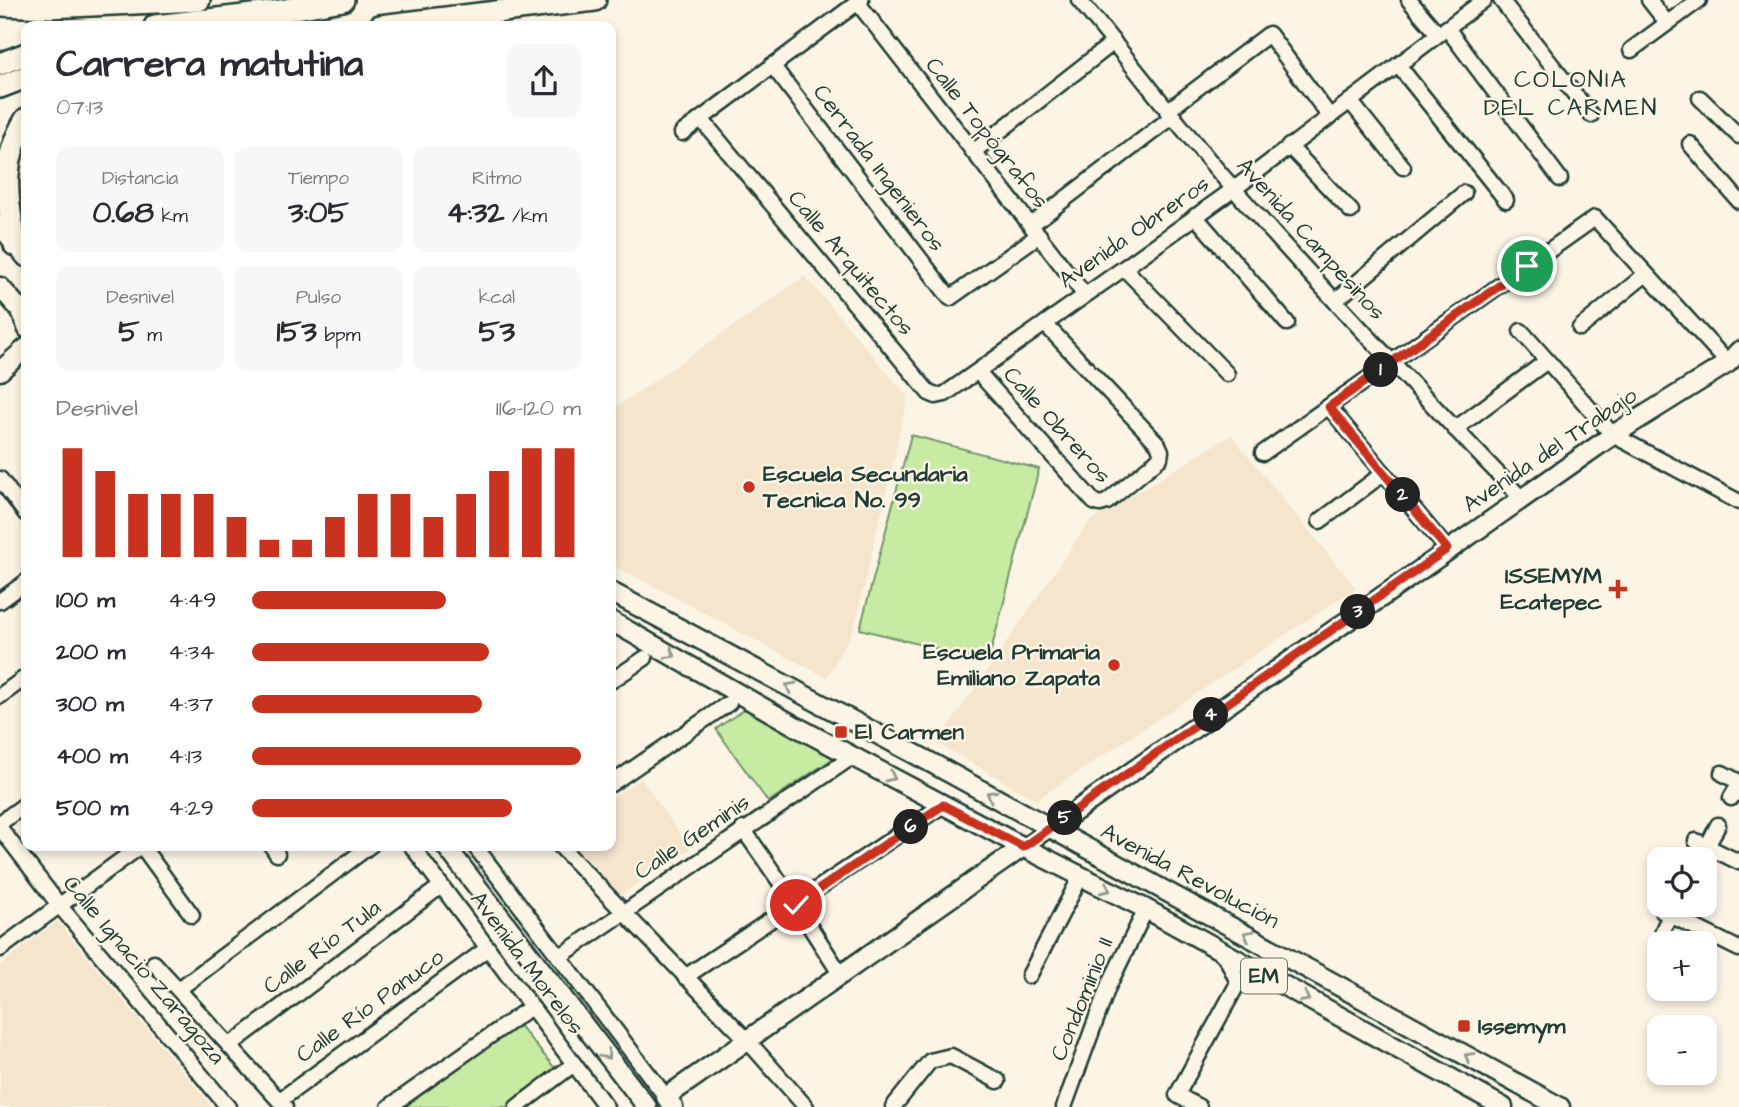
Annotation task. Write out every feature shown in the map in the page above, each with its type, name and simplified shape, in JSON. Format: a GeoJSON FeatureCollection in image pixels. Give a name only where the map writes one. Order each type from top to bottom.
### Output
{"type":"FeatureCollection","features":[{"type":"Feature","properties":{"kind":"highway"},"geometry":{"type":"LineString","coordinates":[[0,5],[49,7],[199,0]]}},
{"type":"Feature","properties":{"kind":"highway"},"geometry":{"type":"LineString","coordinates":[[200,21],[262,14],[343,0]]}},
{"type":"Feature","properties":{"kind":"highway"},"geometry":{"type":"LineString","coordinates":[[421,21],[595,0]]}},
{"type":"Feature","properties":{"kind":"highway"},"geometry":{"type":"LineString","coordinates":[[0,64],[21,56]]}},
{"type":"Feature","properties":{"kind":"highway"},"geometry":{"type":"LineString","coordinates":[[0,87],[21,78]]}},
{"type":"Feature","properties":{"kind":"highway"},"geometry":{"type":"LineString","coordinates":[[20,251],[0,179],[1,161],[7,142],[21,125]]}},
{"type":"Feature","properties":{"kind":"main road"},"geometry":{"type":"LineString","coordinates":[[0,225],[20,251]]}},
{"type":"Feature","properties":{"kind":"main road"},"geometry":{"type":"LineString","coordinates":[[0,287],[21,306]]}},
{"type":"Feature","properties":{"kind":"main road"},"geometry":{"type":"LineString","coordinates":[[0,371],[21,352]]}},
{"type":"Feature","properties":{"kind":"main road","name":"Avenida del Trabajo"},"geometry":{"type":"LineString","coordinates":[[1050,829],[1447,549],[1613,435],[1733,357]]}},
{"type":"Feature","properties":{"kind":"main road","name":"Avenida Revolución"},"geometry":{"type":"LineString","coordinates":[[616,595],[1554,1104]]}},
{"type":"Feature","properties":{"kind":"main road","name":"EM"},"geometry":{"type":"LineString","coordinates":[[616,624],[852,757],[1146,909],[1221,953],[1503,1107]]}},
{"type":"Feature","properties":{"kind":"main road","name":"Avenida del Trabajo"},"geometry":{"type":"LineString","coordinates":[[670,1102],[747,1040],[1023,847]]}},
{"type":"Feature","properties":{"kind":"main road"},"geometry":{"type":"LineString","coordinates":[[450,851],[647,1107]]}},
{"type":"Feature","properties":{"kind":"street","name":"Avenida Campesinos"},"geometry":{"type":"LineString","coordinates":[[1079,0],[1169,114],[1234,189],[1392,363],[1521,498]]}},
{"type":"Feature","properties":{"kind":"street"},"geometry":{"type":"LineString","coordinates":[[1409,0],[1443,31],[1560,179]]}},
{"type":"Feature","properties":{"kind":"street","name":"Avenida Obreros"},"geometry":{"type":"LineString","coordinates":[[978,372],[1234,189],[1484,0]]}},
{"type":"Feature","properties":{"kind":"street"},"geometry":{"type":"LineString","coordinates":[[1501,0],[1591,115]]}},
{"type":"Feature","properties":{"kind":"street"},"geometry":{"type":"LineString","coordinates":[[1649,0],[1667,23]]}},
{"type":"Feature","properties":{"kind":"street"},"geometry":{"type":"LineString","coordinates":[[1631,50],[1699,0]]}},
{"type":"Feature","properties":{"kind":"street"},"geometry":{"type":"LineString","coordinates":[[682,133],[860,1]]}},
{"type":"Feature","properties":{"kind":"street","name":"Calle Topógrafos"},"geometry":{"type":"LineString","coordinates":[[860,1],[1084,295]]}},
{"type":"Feature","properties":{"kind":"street"},"geometry":{"type":"LineString","coordinates":[[1035,230],[1169,114],[1269,34],[1330,117]]}},
{"type":"Feature","properties":{"kind":"street"},"geometry":{"type":"LineString","coordinates":[[973,152],[1114,42]]}},
{"type":"Feature","properties":{"kind":"street","name":"Cerrada Ingenieros"},"geometry":{"type":"LineString","coordinates":[[772,65],[950,298],[1035,230]]}},
{"type":"Feature","properties":{"kind":"street"},"geometry":{"type":"LineString","coordinates":[[1398,65],[1506,200]]}},
{"type":"Feature","properties":{"kind":"street"},"geometry":{"type":"LineString","coordinates":[[1700,98],[1736,128]]}},
{"type":"Feature","properties":{"kind":"street"},"geometry":{"type":"LineString","coordinates":[[1350,102],[1402,167]]}},
{"type":"Feature","properties":{"kind":"street","name":"Calle Arquitectos"},"geometry":{"type":"LineString","coordinates":[[701,119],[929,393],[936,396],[945,394],[978,372]]}},
{"type":"Feature","properties":{"kind":"street"},"geometry":{"type":"LineString","coordinates":[[1690,144],[1739,201]]}},
{"type":"Feature","properties":{"kind":"street"},"geometry":{"type":"LineString","coordinates":[[1289,146],[1351,211]]}},
{"type":"Feature","properties":{"kind":"street"},"geometry":{"type":"LineString","coordinates":[[1335,301],[1464,193]]}},
{"type":"Feature","properties":{"kind":"street"},"geometry":{"type":"LineString","coordinates":[[1195,216],[1287,323]]}},
{"type":"Feature","properties":{"kind":"street"},"geometry":{"type":"LineString","coordinates":[[1263,453],[1595,218],[1646,274],[1733,357]]}},
{"type":"Feature","properties":{"kind":"street"},"geometry":{"type":"LineString","coordinates":[[1124,268],[1227,374]]}},
{"type":"Feature","properties":{"kind":"street"},"geometry":{"type":"LineString","coordinates":[[1580,328],[1646,274]]}},
{"type":"Feature","properties":{"kind":"street","name":"Calle Obreros"},"geometry":{"type":"LineString","coordinates":[[978,372],[1094,502],[1100,505],[1107,502],[1160,458],[1161,451],[1158,444],[1045,324]]}},
{"type":"Feature","properties":{"kind":"street"},"geometry":{"type":"LineString","coordinates":[[1521,331],[1613,435],[1739,502]]}},
{"type":"Feature","properties":{"kind":"street"},"geometry":{"type":"LineString","coordinates":[[1455,429],[1547,362]]}},
{"type":"Feature","properties":{"kind":"street"},"geometry":{"type":"LineString","coordinates":[[1329,407],[1447,549]]}},
{"type":"Feature","properties":{"kind":"street"},"geometry":{"type":"LineString","coordinates":[[1320,521],[1384,473]]}},
{"type":"Feature","properties":{"kind":"street"},"geometry":{"type":"LineString","coordinates":[[0,479],[21,507]]}},
{"type":"Feature","properties":{"kind":"street"},"geometry":{"type":"LineString","coordinates":[[0,601],[21,586]]}},
{"type":"Feature","properties":{"kind":"street"},"geometry":{"type":"LineString","coordinates":[[616,677],[645,657]]}},
{"type":"Feature","properties":{"kind":"street"},"geometry":{"type":"LineString","coordinates":[[0,696],[21,684]]}},
{"type":"Feature","properties":{"kind":"street"},"geometry":{"type":"LineString","coordinates":[[616,781],[729,703]]}},
{"type":"Feature","properties":{"kind":"street","name":"Calle Geminis"},"geometry":{"type":"LineString","coordinates":[[559,957],[852,757]]}},
{"type":"Feature","properties":{"kind":"street"},"geometry":{"type":"LineString","coordinates":[[1722,773],[1739,783],[1731,798]]}},
{"type":"Feature","properties":{"kind":"street"},"geometry":{"type":"LineString","coordinates":[[685,977],[943,805]]}},
{"type":"Feature","properties":{"kind":"street"},"geometry":{"type":"LineString","coordinates":[[0,823],[21,808]]}},
{"type":"Feature","properties":{"kind":"street"},"geometry":{"type":"LineString","coordinates":[[1703,847],[1718,825]]}},
{"type":"Feature","properties":{"kind":"street","name":"Calle Ignacio Zaragoza"},"geometry":{"type":"LineString","coordinates":[[0,828],[59,905],[228,1107]]}},
{"type":"Feature","properties":{"kind":"street"},"geometry":{"type":"LineString","coordinates":[[743,829],[841,975]]}},
{"type":"Feature","properties":{"kind":"street","name":"Avenida del Trabajo"},"geometry":{"type":"LineString","coordinates":[[1023,847],[1050,829]]}},
{"type":"Feature","properties":{"kind":"street"},"geometry":{"type":"LineString","coordinates":[[0,949],[134,851]]}},
{"type":"Feature","properties":{"kind":"street"},"geometry":{"type":"LineString","coordinates":[[146,851],[192,915]]}},
{"type":"Feature","properties":{"kind":"street"},"geometry":{"type":"LineString","coordinates":[[179,989],[363,851]]}},
{"type":"Feature","properties":{"kind":"street","name":"Avenida Morelos"},"geometry":{"type":"LineString","coordinates":[[416,851],[606,1107]]}},
{"type":"Feature","properties":{"kind":"street"},"geometry":{"type":"LineString","coordinates":[[479,851],[670,1102]]}},
{"type":"Feature","properties":{"kind":"street"},"geometry":{"type":"LineString","coordinates":[[565,851],[747,1040],[806,1107]]}},
{"type":"Feature","properties":{"kind":"street"},"geometry":{"type":"LineString","coordinates":[[1717,854],[1739,862]]}},
{"type":"Feature","properties":{"kind":"street"},"geometry":{"type":"LineString","coordinates":[[1029,976],[1081,876]]}},
{"type":"Feature","properties":{"kind":"street","name":"Calle Río Tula"},"geometry":{"type":"LineString","coordinates":[[229,1046],[442,886]]}},
{"type":"Feature","properties":{"kind":"street","name":"Condominio II"},"geometry":{"type":"LineString","coordinates":[[1064,1107],[1108,987],[1146,909]]}},
{"type":"Feature","properties":{"kind":"street"},"geometry":{"type":"LineString","coordinates":[[1663,930],[1667,917]]}},
{"type":"Feature","properties":{"kind":"street"},"geometry":{"type":"LineString","coordinates":[[1682,917],[1739,949]]}},
{"type":"Feature","properties":{"kind":"street","name":"Calle Río Panuco"},"geometry":{"type":"LineString","coordinates":[[283,1104],[488,948]]}},
{"type":"Feature","properties":{"kind":"street"},"geometry":{"type":"LineString","coordinates":[[1221,953],[1238,983]]}},
{"type":"Feature","properties":{"kind":"street"},"geometry":{"type":"LineString","coordinates":[[154,963],[283,1104]]}},
{"type":"Feature","properties":{"kind":"street"},"geometry":{"type":"LineString","coordinates":[[1199,1107],[1177,1095],[1238,983],[1255,976],[1267,978]]}},
{"type":"Feature","properties":{"kind":"street"},"geometry":{"type":"LineString","coordinates":[[389,1107],[531,1007]]}},
{"type":"Feature","properties":{"kind":"street"},"geometry":{"type":"LineString","coordinates":[[893,1107],[930,1061],[951,1056],[998,1081]]}},
{"type":"Feature","properties":{"kind":"street"},"geometry":{"type":"LineString","coordinates":[[517,1107],[574,1064]]}},
{"type":"Feature","properties":{"kind":"shaded area","name":"Escuela Secundaria Tecnica No. 99"},"geometry":{"type":"Polygon","coordinates":[[[805,276],[908,397],[855,626],[827,678],[616,567],[616,408],[805,276]]]}},
{"type":"Feature","properties":{"kind":"shaded area","name":"Escuela Primaria Emiliano Zapata"},"geometry":{"type":"Polygon","coordinates":[[[1231,435],[1356,588],[1036,800],[937,743],[1089,522],[1231,435]]]}},
{"type":"Feature","properties":{"kind":"shaded area"},"geometry":{"type":"Polygon","coordinates":[[[641,778],[690,849],[620,895],[580,851],[616,851],[616,796],[641,778]]]}},
{"type":"Feature","properties":{"kind":"shaded area"},"geometry":{"type":"Polygon","coordinates":[[[57,921],[212,1107],[0,1107],[0,965],[57,921]]]}},
{"type":"Feature","properties":{"kind":"green space"},"geometry":{"type":"Polygon","coordinates":[[[911,435],[1039,469],[988,662],[860,629],[911,435]]]}},
{"type":"Feature","properties":{"kind":"green space"},"geometry":{"type":"Polygon","coordinates":[[[746,708],[838,755],[768,802],[716,729],[746,708]]]}},
{"type":"Feature","properties":{"kind":"green space"},"geometry":{"type":"Polygon","coordinates":[[[517,1023],[555,1068],[506,1107],[405,1107],[517,1023]]]}},
{"type":"Feature","properties":{"kind":"place","name":"Escuela Secundaria Tecnica No. 99"},"geometry":{"type":"Point","coordinates":[749,487]}},
{"type":"Feature","properties":{"kind":"place","name":"ISSEMYM Ecatepec"},"geometry":{"type":"Point","coordinates":[1618,589]}},
{"type":"Feature","properties":{"kind":"place","name":"Escuela Primaria Emiliano Zapata"},"geometry":{"type":"Point","coordinates":[1114,665]}},
{"type":"Feature","properties":{"kind":"place","name":"El Carmen"},"geometry":{"type":"Point","coordinates":[841,732]}},
{"type":"Feature","properties":{"kind":"place","name":"Issemym"},"geometry":{"type":"Point","coordinates":[1464,1026]}},
{"type":"Feature","properties":{"kind":"district","name":"COLONIA DEL CARMEN"},"geometry":{"type":"Point","coordinates":[1571,94]}},
{"type":"Feature","properties":{"kind":"route"},"geometry":{"type":"LineString","coordinates":[[796,905],[943,805],[1023,847],[1447,549],[1329,407],[1527,266]]}}]}
